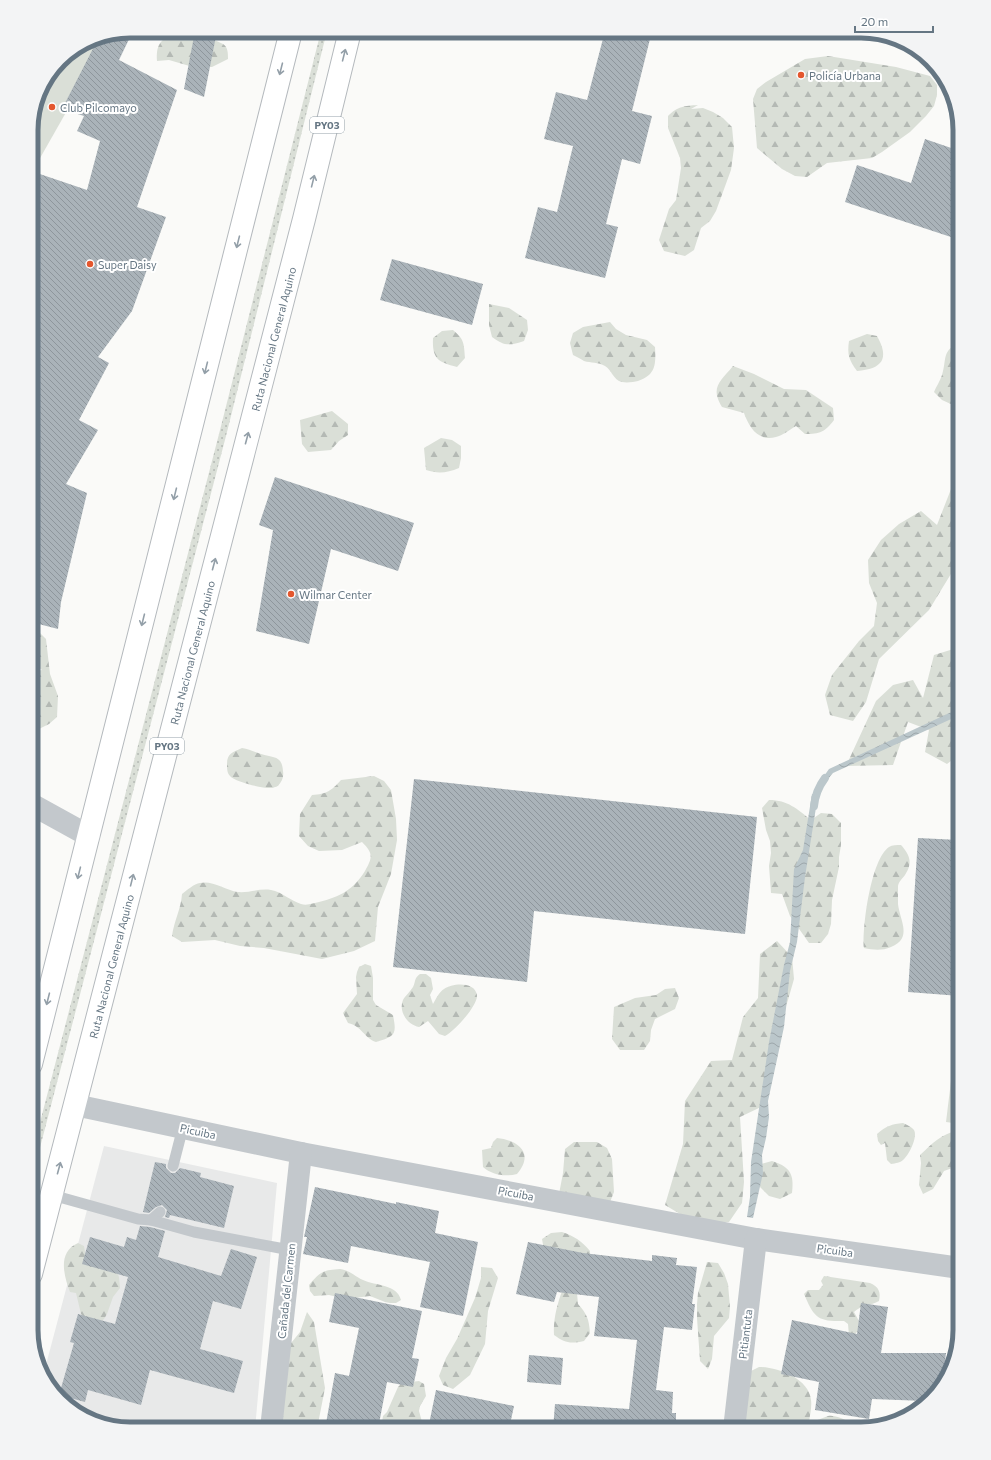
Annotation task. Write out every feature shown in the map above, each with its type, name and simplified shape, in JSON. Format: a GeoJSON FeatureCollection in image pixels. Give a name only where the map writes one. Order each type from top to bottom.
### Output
{"type":"FeatureCollection","features":[{"type":"Feature","properties":{"kind":"highway"},"geometry":{"type":"LineString","coordinates":[[38,1036],[288,38]]}},
{"type":"Feature","properties":{"kind":"highway","name":"Ruta Nacional General Aquino"},"geometry":{"type":"LineString","coordinates":[[38,1248],[304,219],[348,38]]}},
{"type":"Feature","properties":{"kind":"street"},"geometry":{"type":"LineString","coordinates":[[38,808],[89,836]]}},
{"type":"Feature","properties":{"kind":"street","name":"Picuiba"},"geometry":{"type":"LineString","coordinates":[[75,1105],[301,1153],[756,1239],[953,1267]]}},
{"type":"Feature","properties":{"kind":"street","name":"Cañada del Carmen"},"geometry":{"type":"LineString","coordinates":[[272,1422],[301,1153]]}},
{"type":"Feature","properties":{"kind":"street","name":"Pitiantuta"},"geometry":{"type":"LineString","coordinates":[[735,1422],[756,1239]]}},
{"type":"Feature","properties":{"kind":"lane"},"geometry":{"type":"LineString","coordinates":[[173,1166],[183,1128]]}},
{"type":"Feature","properties":{"kind":"lane"},"geometry":{"type":"LineString","coordinates":[[52,1195],[138,1219],[151,1220],[194,1232],[290,1250]]}},
{"type":"Feature","properties":{"kind":"lane"},"geometry":{"type":"LineString","coordinates":[[151,1220],[160,1212]]}},
{"type":"Feature","properties":{"kind":"shaded area"},"geometry":{"type":"Polygon","coordinates":[[[104,1146],[277,1183],[256,1422],[124,1422],[100,1417],[89,1413],[69,1399],[57,1386],[45,1367],[104,1146]]]}},
{"type":"Feature","properties":{"kind":"green space"},"geometry":{"type":"Polygon","coordinates":[[[164,38],[205,38],[223,44],[227,48],[228,59],[212,67],[193,67],[169,60],[157,61],[158,47],[164,38]]]}},
{"type":"Feature","properties":{"kind":"green space"},"geometry":{"type":"Polygon","coordinates":[[[319,38],[325,38],[226,436],[38,1155],[38,1130],[219,434],[319,38]]]}},
{"type":"Feature","properties":{"kind":"green space","name":"Club Pilcomayo"},"geometry":{"type":"Polygon","coordinates":[[[107,41],[38,162],[38,124],[41,106],[47,89],[53,79],[69,61],[84,50],[107,41]]]}},
{"type":"Feature","properties":{"kind":"green space"},"geometry":{"type":"Polygon","coordinates":[[[828,56],[896,67],[930,76],[937,85],[937,95],[934,106],[910,132],[872,158],[827,163],[807,177],[795,176],[782,169],[757,148],[753,99],[757,89],[766,82],[805,59],[828,56]]]}},
{"type":"Feature","properties":{"kind":"green space"},"geometry":{"type":"Polygon","coordinates":[[[698,105],[691,109],[703,108],[713,112],[723,118],[732,127],[734,148],[731,170],[716,211],[710,221],[701,228],[694,250],[685,256],[664,251],[659,240],[669,209],[676,200],[681,168],[680,158],[668,128],[668,116],[675,110],[682,107],[698,105]]]}},
{"type":"Feature","properties":{"kind":"green space"},"geometry":{"type":"Polygon","coordinates":[[[489,304],[509,308],[527,320],[528,330],[524,341],[514,344],[503,344],[492,337],[489,325],[489,304]]]}},
{"type":"Feature","properties":{"kind":"green space"},"geometry":{"type":"Polygon","coordinates":[[[610,322],[616,329],[626,335],[647,340],[655,347],[654,368],[652,372],[644,379],[635,382],[619,381],[605,366],[584,361],[573,355],[570,343],[573,333],[583,327],[610,322]]]}},
{"type":"Feature","properties":{"kind":"green space"},"geometry":{"type":"Polygon","coordinates":[[[453,330],[463,342],[465,358],[457,367],[441,361],[435,355],[433,345],[433,338],[442,331],[453,330]]]}},
{"type":"Feature","properties":{"kind":"green space"},"geometry":{"type":"Polygon","coordinates":[[[867,334],[877,336],[883,351],[883,357],[878,365],[866,370],[857,371],[849,357],[849,341],[867,334]]]}},
{"type":"Feature","properties":{"kind":"green space"},"geometry":{"type":"Polygon","coordinates":[[[953,347],[953,405],[942,400],[934,392],[942,375],[947,352],[953,347]]]}},
{"type":"Feature","properties":{"kind":"green space"},"geometry":{"type":"Polygon","coordinates":[[[733,366],[754,374],[784,389],[806,390],[833,408],[834,420],[825,430],[815,434],[805,434],[796,426],[784,434],[776,437],[770,438],[759,435],[752,428],[744,413],[722,407],[718,400],[718,385],[733,366]]]}},
{"type":"Feature","properties":{"kind":"green space"},"geometry":{"type":"Polygon","coordinates":[[[332,411],[348,424],[348,435],[339,441],[331,450],[308,452],[302,444],[300,420],[332,411]]]}},
{"type":"Feature","properties":{"kind":"green space"},"geometry":{"type":"Polygon","coordinates":[[[441,438],[452,440],[461,446],[459,468],[442,472],[426,470],[424,448],[441,438]]]}},
{"type":"Feature","properties":{"kind":"green space"},"geometry":{"type":"Polygon","coordinates":[[[953,484],[953,571],[929,610],[879,659],[866,702],[853,721],[830,715],[825,695],[832,675],[859,641],[874,626],[877,603],[869,583],[868,560],[881,540],[899,524],[921,511],[937,525],[953,484]]]}},
{"type":"Feature","properties":{"kind":"green space"},"geometry":{"type":"Polygon","coordinates":[[[38,631],[46,639],[50,674],[58,696],[57,717],[49,724],[38,730],[38,671],[42,670],[38,667],[38,631]]]}},
{"type":"Feature","properties":{"kind":"green space"},"geometry":{"type":"Polygon","coordinates":[[[953,649],[953,759],[947,764],[925,752],[929,730],[908,722],[893,765],[846,766],[876,701],[893,685],[913,680],[923,698],[934,655],[953,649]]]}},
{"type":"Feature","properties":{"kind":"green space"},"geometry":{"type":"Polygon","coordinates":[[[242,748],[276,758],[281,762],[283,775],[282,781],[278,786],[268,788],[257,786],[243,783],[230,776],[227,769],[228,757],[231,753],[242,748]]]}},
{"type":"Feature","properties":{"kind":"green space"},"geometry":{"type":"Polygon","coordinates":[[[374,776],[384,781],[391,790],[396,819],[397,840],[391,874],[378,907],[375,941],[354,951],[322,959],[264,948],[240,946],[215,940],[182,942],[172,936],[182,894],[191,887],[205,882],[238,892],[271,890],[297,903],[306,905],[334,898],[346,891],[356,883],[365,871],[370,859],[370,852],[362,842],[342,850],[319,851],[308,846],[299,836],[300,814],[312,795],[321,794],[328,791],[341,780],[374,776]]]}},
{"type":"Feature","properties":{"kind":"green space"},"geometry":{"type":"Polygon","coordinates":[[[769,800],[787,803],[811,820],[821,813],[832,814],[841,823],[839,867],[832,900],[831,924],[828,934],[821,943],[809,943],[790,916],[782,894],[771,893],[769,866],[771,853],[770,841],[766,830],[762,808],[769,800]]]}},
{"type":"Feature","properties":{"kind":"green space"},"geometry":{"type":"Polygon","coordinates":[[[893,845],[901,845],[907,852],[910,863],[898,886],[898,904],[904,928],[902,939],[891,947],[881,950],[864,948],[866,910],[877,865],[889,847],[893,845]]]}},
{"type":"Feature","properties":{"kind":"green space"},"geometry":{"type":"Polygon","coordinates":[[[777,941],[792,957],[794,979],[773,1046],[761,1107],[740,1117],[744,1182],[742,1203],[729,1222],[707,1223],[685,1217],[665,1205],[683,1144],[685,1101],[711,1061],[732,1060],[743,1017],[758,998],[760,954],[777,941]]]}},
{"type":"Feature","properties":{"kind":"green space"},"geometry":{"type":"Polygon","coordinates":[[[365,964],[371,966],[373,978],[373,1000],[376,1005],[393,1015],[395,1027],[391,1036],[376,1042],[369,1038],[360,1029],[348,1023],[343,1013],[357,994],[357,972],[359,967],[365,964]]]}},
{"type":"Feature","properties":{"kind":"green space"},"geometry":{"type":"Polygon","coordinates":[[[420,974],[426,974],[431,978],[433,989],[430,995],[433,1004],[442,990],[452,985],[468,985],[475,990],[477,995],[474,1005],[454,1029],[445,1036],[439,1034],[428,1021],[419,1027],[411,1024],[403,1013],[403,1000],[413,987],[416,978],[420,974]]]}},
{"type":"Feature","properties":{"kind":"green space"},"geometry":{"type":"Polygon","coordinates":[[[675,988],[679,998],[675,1009],[655,1019],[651,1030],[650,1041],[644,1050],[620,1050],[612,1039],[614,1007],[635,998],[656,995],[665,989],[675,988]]]}},
{"type":"Feature","properties":{"kind":"green space"},"geometry":{"type":"Polygon","coordinates":[[[953,1065],[953,1123],[946,1122],[953,1065]]]}},
{"type":"Feature","properties":{"kind":"green space"},"geometry":{"type":"Polygon","coordinates":[[[903,1123],[914,1130],[914,1141],[903,1160],[891,1164],[887,1160],[885,1143],[881,1145],[878,1141],[877,1134],[889,1126],[903,1123]]]}},
{"type":"Feature","properties":{"kind":"green space"},"geometry":{"type":"Polygon","coordinates":[[[953,1132],[953,1168],[944,1171],[933,1189],[923,1194],[919,1185],[921,1163],[920,1155],[933,1143],[953,1132]]]}},
{"type":"Feature","properties":{"kind":"green space"},"geometry":{"type":"Polygon","coordinates":[[[497,1138],[512,1142],[522,1149],[524,1160],[522,1167],[517,1174],[499,1175],[490,1172],[483,1167],[482,1150],[491,1148],[493,1142],[497,1138]]]}},
{"type":"Feature","properties":{"kind":"green space"},"geometry":{"type":"Polygon","coordinates":[[[574,1142],[597,1142],[607,1148],[612,1159],[614,1192],[610,1202],[559,1194],[565,1149],[574,1142]]]}},
{"type":"Feature","properties":{"kind":"green space"},"geometry":{"type":"Polygon","coordinates":[[[772,1161],[787,1169],[792,1177],[792,1193],[780,1199],[769,1196],[760,1187],[761,1164],[772,1161]]]}},
{"type":"Feature","properties":{"kind":"green space"},"geometry":{"type":"Polygon","coordinates":[[[562,1232],[578,1239],[590,1251],[590,1262],[577,1293],[578,1304],[587,1317],[590,1333],[584,1341],[571,1343],[561,1340],[554,1335],[554,1324],[558,1302],[562,1291],[544,1250],[542,1239],[551,1233],[562,1232]]]}},
{"type":"Feature","properties":{"kind":"green space"},"geometry":{"type":"Polygon","coordinates":[[[78,1243],[84,1246],[86,1258],[117,1272],[119,1277],[120,1288],[113,1297],[107,1314],[100,1322],[89,1322],[81,1314],[76,1293],[70,1292],[64,1272],[67,1252],[71,1247],[78,1243]]]}},
{"type":"Feature","properties":{"kind":"green space"},"geometry":{"type":"Polygon","coordinates":[[[707,1262],[718,1263],[724,1273],[728,1284],[730,1307],[729,1318],[714,1336],[712,1359],[708,1369],[700,1361],[697,1318],[698,1293],[707,1262]]]}},
{"type":"Feature","properties":{"kind":"green space"},"geometry":{"type":"Polygon","coordinates":[[[481,1267],[492,1268],[498,1278],[488,1311],[485,1344],[470,1375],[453,1389],[443,1385],[439,1376],[475,1298],[481,1278],[481,1267]]]}},
{"type":"Feature","properties":{"kind":"green space"},"geometry":{"type":"Polygon","coordinates":[[[340,1269],[350,1272],[368,1282],[391,1288],[399,1295],[401,1300],[396,1303],[390,1303],[370,1296],[346,1299],[329,1295],[314,1296],[310,1291],[309,1285],[316,1277],[322,1272],[340,1269]]]}},
{"type":"Feature","properties":{"kind":"green space"},"geometry":{"type":"Polygon","coordinates":[[[824,1276],[870,1283],[879,1290],[879,1301],[860,1308],[854,1312],[859,1321],[858,1331],[854,1335],[849,1336],[848,1324],[844,1321],[822,1319],[814,1313],[807,1302],[804,1294],[808,1290],[819,1290],[823,1285],[821,1281],[824,1276]]]}},
{"type":"Feature","properties":{"kind":"green space"},"geometry":{"type":"Polygon","coordinates":[[[307,1312],[314,1322],[325,1388],[318,1422],[280,1422],[279,1358],[300,1332],[307,1312]]]}},
{"type":"Feature","properties":{"kind":"green space"},"geometry":{"type":"Polygon","coordinates":[[[759,1367],[774,1369],[791,1375],[798,1380],[809,1392],[811,1408],[809,1422],[744,1422],[749,1372],[759,1367]]]}},
{"type":"Feature","properties":{"kind":"green space"},"geometry":{"type":"Polygon","coordinates":[[[419,1381],[424,1384],[426,1396],[420,1406],[419,1411],[422,1422],[382,1422],[383,1416],[387,1412],[398,1387],[402,1383],[419,1381]]]}},
{"type":"Feature","properties":{"kind":"green space"},"geometry":{"type":"Polygon","coordinates":[[[828,1416],[836,1416],[849,1422],[809,1422],[828,1416]]]}},
{"type":"Feature","properties":{"kind":"water"},"geometry":{"type":"Polygon","coordinates":[[[953,711],[953,718],[833,773],[822,786],[817,786],[829,769],[953,711]]]}},
{"type":"Feature","properties":{"kind":"water"},"geometry":{"type":"Polygon","coordinates":[[[812,794],[818,795],[805,877],[797,942],[790,971],[784,1027],[768,1101],[769,1117],[762,1155],[763,1173],[753,1218],[747,1217],[750,1197],[751,1162],[769,1042],[790,942],[794,869],[803,850],[812,794]]]}},
{"type":"Feature","properties":{"kind":"building"},"geometry":{"type":"Polygon","coordinates":[[[130,38],[119,60],[177,90],[137,207],[166,217],[132,311],[98,357],[109,363],[79,420],[98,430],[66,484],[87,493],[61,602],[58,629],[38,624],[38,173],[87,190],[100,141],[77,131],[84,116],[62,109],[95,45],[118,39],[130,38]]]}},
{"type":"Feature","properties":{"kind":"building"},"geometry":{"type":"Polygon","coordinates":[[[194,38],[216,38],[204,97],[184,89],[194,38]]]}},
{"type":"Feature","properties":{"kind":"building"},"geometry":{"type":"Polygon","coordinates":[[[603,38],[650,38],[632,111],[652,116],[640,164],[622,159],[606,224],[618,227],[605,278],[525,258],[538,207],[557,212],[573,146],[544,139],[556,92],[587,100],[603,38]]]}},
{"type":"Feature","properties":{"kind":"building"},"geometry":{"type":"Polygon","coordinates":[[[925,139],[953,149],[953,238],[845,202],[857,165],[911,183],[925,139]]]}},
{"type":"Feature","properties":{"kind":"building"},"geometry":{"type":"Polygon","coordinates":[[[392,259],[483,284],[472,325],[380,300],[392,259]]]}},
{"type":"Feature","properties":{"kind":"building"},"geometry":{"type":"Polygon","coordinates":[[[275,477],[414,523],[398,571],[331,549],[309,644],[256,631],[273,530],[259,525],[275,477]]]}},
{"type":"Feature","properties":{"kind":"building"},"geometry":{"type":"Polygon","coordinates":[[[414,779],[757,817],[745,934],[534,911],[527,982],[393,967],[414,779]]]}},
{"type":"Feature","properties":{"kind":"building"},"geometry":{"type":"Polygon","coordinates":[[[918,838],[953,840],[953,995],[908,992],[918,838]]]}},
{"type":"Feature","properties":{"kind":"building"},"geometry":{"type":"Polygon","coordinates":[[[155,1162],[166,1164],[166,1168],[171,1173],[175,1173],[180,1168],[201,1173],[200,1177],[234,1186],[224,1228],[170,1215],[169,1218],[165,1217],[167,1210],[162,1205],[156,1207],[149,1213],[143,1212],[155,1162]]]}},
{"type":"Feature","properties":{"kind":"building"},"geometry":{"type":"Polygon","coordinates":[[[315,1187],[396,1204],[396,1202],[439,1211],[435,1233],[478,1242],[463,1316],[420,1307],[430,1262],[351,1246],[348,1263],[303,1254],[307,1237],[304,1237],[315,1187]]]}},
{"type":"Feature","properties":{"kind":"building"},"geometry":{"type":"Polygon","coordinates":[[[140,1226],[165,1231],[158,1257],[221,1276],[231,1249],[257,1257],[241,1309],[213,1301],[200,1349],[243,1361],[234,1393],[150,1370],[141,1405],[88,1390],[85,1402],[67,1397],[60,1390],[74,1343],[70,1342],[78,1314],[115,1324],[128,1277],[82,1264],[90,1237],[124,1247],[127,1237],[136,1240],[140,1226]]]}},
{"type":"Feature","properties":{"kind":"building"},"geometry":{"type":"Polygon","coordinates":[[[528,1242],[583,1253],[652,1261],[652,1255],[677,1258],[676,1265],[697,1267],[692,1304],[695,1304],[692,1330],[664,1327],[656,1390],[673,1392],[672,1413],[676,1413],[676,1422],[554,1422],[555,1404],[629,1409],[637,1340],[594,1336],[599,1297],[557,1292],[554,1302],[516,1294],[528,1242]]]}},
{"type":"Feature","properties":{"kind":"building"},"geometry":{"type":"Polygon","coordinates":[[[335,1293],[422,1311],[412,1358],[419,1359],[413,1387],[387,1382],[379,1422],[326,1422],[335,1373],[349,1376],[359,1328],[329,1322],[335,1293]]]}},
{"type":"Feature","properties":{"kind":"building"},"geometry":{"type":"Polygon","coordinates":[[[861,1303],[888,1307],[881,1353],[946,1353],[944,1369],[934,1386],[919,1401],[872,1399],[869,1419],[815,1410],[819,1382],[781,1374],[792,1320],[857,1334],[861,1303]]]}},
{"type":"Feature","properties":{"kind":"building"},"geometry":{"type":"Polygon","coordinates":[[[529,1355],[563,1358],[561,1385],[527,1382],[529,1355]]]}},
{"type":"Feature","properties":{"kind":"building"},"geometry":{"type":"Polygon","coordinates":[[[436,1390],[514,1406],[511,1422],[429,1422],[436,1390]]]}},
{"type":"Feature","properties":{"kind":"waterway"},"geometry":{"type":"LineString","coordinates":[[814,806],[818,791],[825,778]]}},
{"type":"Feature","properties":{"kind":"place","name":"Policía Urbana"},"geometry":{"type":"Point","coordinates":[801,75]}},
{"type":"Feature","properties":{"kind":"place","name":"Club Pilcomayo"},"geometry":{"type":"Point","coordinates":[52,107]}},
{"type":"Feature","properties":{"kind":"place","name":"Super Daisy"},"geometry":{"type":"Point","coordinates":[90,264]}},
{"type":"Feature","properties":{"kind":"place","name":"Wilmar Center"},"geometry":{"type":"Point","coordinates":[291,594]}}]}
